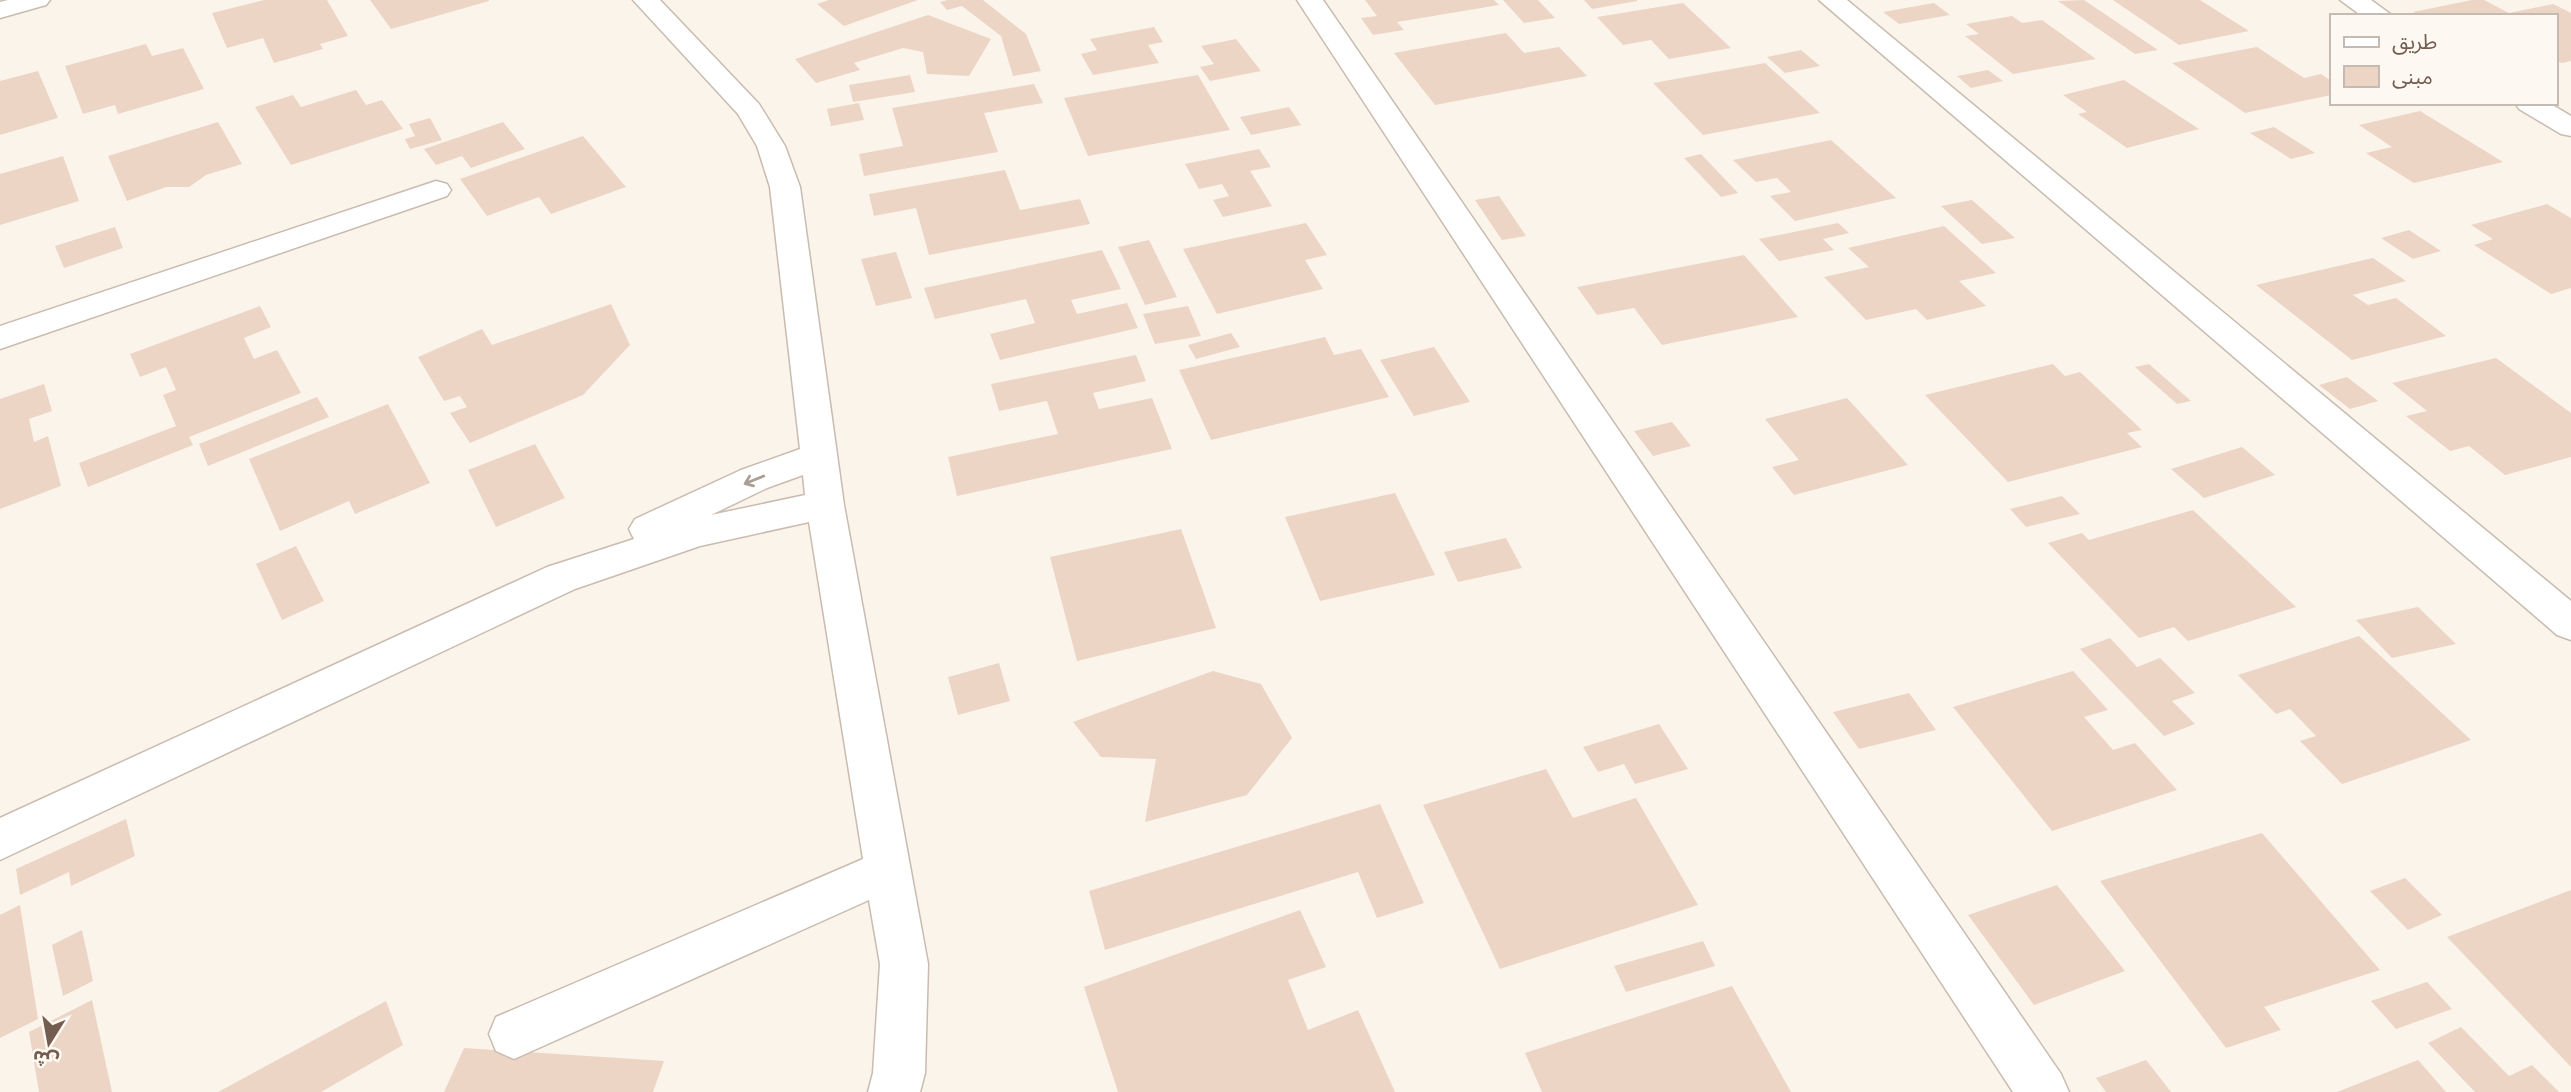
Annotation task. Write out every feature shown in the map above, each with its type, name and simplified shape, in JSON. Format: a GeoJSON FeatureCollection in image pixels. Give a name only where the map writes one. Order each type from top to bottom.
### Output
{"type":"FeatureCollection","features":[{"type":"Feature","properties":{"kind":"street"},"geometry":{"type":"LineString","coordinates":[[0,10],[37,0]]}},
{"type":"Feature","properties":{"kind":"street"},"geometry":{"type":"LineString","coordinates":[[1310,0],[2043,1092]]}},
{"type":"Feature","properties":{"kind":"street"},"geometry":{"type":"LineString","coordinates":[[1832,0],[2571,624]]}},
{"type":"Feature","properties":{"kind":"street"},"geometry":{"type":"LineString","coordinates":[[2353,0],[2377,14]]}},
{"type":"Feature","properties":{"kind":"street"},"geometry":{"type":"LineString","coordinates":[[654,2],[749,110],[771,146],[785,187],[825,505],[904,964],[899,1073],[894,1092]]}},
{"type":"Feature","properties":{"kind":"street"},"geometry":{"type":"LineString","coordinates":[[2532,105],[2571,128]]}},
{"type":"Feature","properties":{"kind":"street"},"geometry":{"type":"LineString","coordinates":[[0,338],[436,190]]}},
{"type":"Feature","properties":{"kind":"street"},"geometry":{"type":"LineString","coordinates":[[0,840],[561,578],[625,540],[690,507],[818,456]]}},
{"type":"Feature","properties":{"kind":"street"},"geometry":{"type":"LineString","coordinates":[[561,578],[695,533],[825,505]]}},
{"type":"Feature","properties":{"kind":"street"},"geometry":{"type":"LineString","coordinates":[[514,1034],[888,870]]}},
{"type":"Feature","properties":{"kind":"building"},"geometry":{"type":"Polygon","coordinates":[[[264,0],[327,0],[348,36],[320,44],[323,49],[274,63],[263,38],[227,48],[212,13],[264,0]]]}},
{"type":"Feature","properties":{"kind":"building"},"geometry":{"type":"Polygon","coordinates":[[[370,0],[489,0],[489,1],[391,29],[370,0]]]}},
{"type":"Feature","properties":{"kind":"building"},"geometry":{"type":"Polygon","coordinates":[[[829,0],[918,0],[844,26],[817,4],[829,0]]]}},
{"type":"Feature","properties":{"kind":"building"},"geometry":{"type":"Polygon","coordinates":[[[983,0],[1026,34],[1041,71],[1013,76],[1001,36],[962,6],[947,10],[940,2],[983,0]]]}},
{"type":"Feature","properties":{"kind":"building"},"geometry":{"type":"Polygon","coordinates":[[[1365,0],[1494,0],[1499,5],[1397,22],[1404,30],[1373,35],[1361,18],[1377,16],[1365,0]]]}},
{"type":"Feature","properties":{"kind":"building"},"geometry":{"type":"Polygon","coordinates":[[[1503,0],[1538,0],[1555,18],[1524,23],[1503,0]]]}},
{"type":"Feature","properties":{"kind":"building"},"geometry":{"type":"Polygon","coordinates":[[[1584,0],[1637,0],[1637,1],[1592,9],[1584,0]]]}},
{"type":"Feature","properties":{"kind":"building"},"geometry":{"type":"Polygon","coordinates":[[[2084,0],[2158,50],[2135,54],[2058,1],[2084,0]]]}},
{"type":"Feature","properties":{"kind":"building"},"geometry":{"type":"Polygon","coordinates":[[[2113,0],[2200,0],[2249,31],[2179,45],[2113,0]]]}},
{"type":"Feature","properties":{"kind":"building"},"geometry":{"type":"Polygon","coordinates":[[[2472,0],[2484,0],[2509,13],[2553,4],[2571,13],[2571,61],[2557,61],[2557,14],[2413,12],[2472,0]]]}},
{"type":"Feature","properties":{"kind":"building"},"geometry":{"type":"Polygon","coordinates":[[[1683,3],[1731,48],[1669,59],[1651,40],[1623,45],[1597,17],[1683,3]]]}},
{"type":"Feature","properties":{"kind":"building"},"geometry":{"type":"Polygon","coordinates":[[[1934,3],[1950,15],[1899,24],[1883,12],[1934,3]]]}},
{"type":"Feature","properties":{"kind":"building"},"geometry":{"type":"Polygon","coordinates":[[[928,15],[991,39],[969,76],[927,74],[923,52],[903,48],[854,63],[860,70],[816,83],[795,59],[928,15]]]}},
{"type":"Feature","properties":{"kind":"building"},"geometry":{"type":"Polygon","coordinates":[[[2012,16],[2022,23],[2042,20],[2096,59],[2013,74],[1965,36],[1979,34],[1966,24],[2012,16]]]}},
{"type":"Feature","properties":{"kind":"building"},"geometry":{"type":"Polygon","coordinates":[[[1154,27],[1163,42],[1148,45],[1159,63],[1093,75],[1081,54],[1097,50],[1090,39],[1154,27]]]}},
{"type":"Feature","properties":{"kind":"building"},"geometry":{"type":"Polygon","coordinates":[[[1506,33],[1524,53],[1559,47],[1587,76],[1435,105],[1394,53],[1506,33]]]}},
{"type":"Feature","properties":{"kind":"building"},"geometry":{"type":"Polygon","coordinates":[[[1236,39],[1261,71],[1210,81],[1200,67],[1214,64],[1201,46],[1236,39]]]}},
{"type":"Feature","properties":{"kind":"building"},"geometry":{"type":"Polygon","coordinates":[[[146,44],[152,56],[183,48],[204,89],[118,114],[115,105],[83,114],[65,66],[146,44]]]}},
{"type":"Feature","properties":{"kind":"building"},"geometry":{"type":"Polygon","coordinates":[[[2257,47],[2304,78],[2321,74],[2330,80],[2330,95],[2245,113],[2172,63],[2257,47]]]}},
{"type":"Feature","properties":{"kind":"building"},"geometry":{"type":"Polygon","coordinates":[[[1801,50],[1820,66],[1785,73],[1767,57],[1801,50]]]}},
{"type":"Feature","properties":{"kind":"building"},"geometry":{"type":"Polygon","coordinates":[[[1765,63],[1820,113],[1703,135],[1653,83],[1765,63]]]}},
{"type":"Feature","properties":{"kind":"building"},"geometry":{"type":"Polygon","coordinates":[[[1988,70],[2003,81],[1971,88],[1957,76],[1988,70]]]}},
{"type":"Feature","properties":{"kind":"building"},"geometry":{"type":"Polygon","coordinates":[[[38,71],[58,118],[0,135],[0,81],[38,71]]]}},
{"type":"Feature","properties":{"kind":"building"},"geometry":{"type":"Polygon","coordinates":[[[910,75],[915,92],[853,102],[849,85],[910,75]]]}},
{"type":"Feature","properties":{"kind":"building"},"geometry":{"type":"Polygon","coordinates":[[[1198,75],[1230,130],[1088,156],[1064,98],[1198,75]]]}},
{"type":"Feature","properties":{"kind":"building"},"geometry":{"type":"Polygon","coordinates":[[[2124,80],[2199,129],[2127,148],[2078,114],[2087,112],[2063,95],[2124,80]]]}},
{"type":"Feature","properties":{"kind":"building"},"geometry":{"type":"Polygon","coordinates":[[[1034,84],[1043,103],[984,113],[998,152],[864,176],[859,154],[903,146],[892,108],[1034,84]]]}},
{"type":"Feature","properties":{"kind":"building"},"geometry":{"type":"Polygon","coordinates":[[[356,90],[366,105],[382,100],[403,129],[291,165],[255,107],[293,95],[301,107],[356,90]]]}},
{"type":"Feature","properties":{"kind":"building"},"geometry":{"type":"Polygon","coordinates":[[[859,103],[864,120],[831,126],[827,109],[859,103]]]}},
{"type":"Feature","properties":{"kind":"building"},"geometry":{"type":"Polygon","coordinates":[[[1289,107],[1301,125],[1251,135],[1240,117],[1289,107]]]}},
{"type":"Feature","properties":{"kind":"building"},"geometry":{"type":"Polygon","coordinates":[[[2420,111],[2503,162],[2414,183],[2366,153],[2392,147],[2359,125],[2420,111]]]}},
{"type":"Feature","properties":{"kind":"building"},"geometry":{"type":"Polygon","coordinates":[[[430,118],[442,140],[410,149],[405,139],[415,136],[409,124],[430,118]]]}},
{"type":"Feature","properties":{"kind":"building"},"geometry":{"type":"Polygon","coordinates":[[[218,122],[242,164],[206,175],[189,187],[166,187],[127,201],[108,156],[218,122]]]}},
{"type":"Feature","properties":{"kind":"building"},"geometry":{"type":"Polygon","coordinates":[[[503,122],[525,149],[471,168],[462,156],[436,165],[424,149],[503,122]]]}},
{"type":"Feature","properties":{"kind":"building"},"geometry":{"type":"Polygon","coordinates":[[[2274,127],[2315,153],[2291,159],[2250,133],[2274,127]]]}},
{"type":"Feature","properties":{"kind":"building"},"geometry":{"type":"Polygon","coordinates":[[[583,136],[626,187],[551,214],[539,197],[487,216],[460,179],[583,136]]]}},
{"type":"Feature","properties":{"kind":"building"},"geometry":{"type":"Polygon","coordinates":[[[1831,140],[1896,198],[1795,221],[1770,196],[1791,192],[1777,178],[1756,182],[1733,160],[1831,140]]]}},
{"type":"Feature","properties":{"kind":"building"},"geometry":{"type":"Polygon","coordinates":[[[1259,149],[1271,167],[1250,171],[1272,206],[1223,217],[1213,200],[1229,196],[1222,184],[1199,189],[1185,164],[1259,149]]]}},
{"type":"Feature","properties":{"kind":"building"},"geometry":{"type":"Polygon","coordinates":[[[1701,154],[1738,193],[1721,197],[1684,158],[1701,154]]]}},
{"type":"Feature","properties":{"kind":"building"},"geometry":{"type":"Polygon","coordinates":[[[63,156],[79,201],[0,225],[0,174],[63,156]]]}},
{"type":"Feature","properties":{"kind":"building"},"geometry":{"type":"Polygon","coordinates":[[[1005,170],[1020,210],[1080,199],[1090,224],[929,255],[916,208],[874,216],[869,194],[1005,170]]]}},
{"type":"Feature","properties":{"kind":"building"},"geometry":{"type":"Polygon","coordinates":[[[1499,196],[1526,236],[1502,240],[1475,200],[1499,196]]]}},
{"type":"Feature","properties":{"kind":"building"},"geometry":{"type":"Polygon","coordinates":[[[1972,200],[2015,238],[1982,244],[1941,206],[1972,200]]]}},
{"type":"Feature","properties":{"kind":"building"},"geometry":{"type":"Polygon","coordinates":[[[2547,204],[2571,218],[2571,288],[2551,294],[2474,245],[2493,239],[2471,225],[2547,204]]]}},
{"type":"Feature","properties":{"kind":"building"},"geometry":{"type":"Polygon","coordinates":[[[1306,223],[1327,255],[1305,260],[1323,289],[1217,314],[1183,249],[1306,223]]]}},
{"type":"Feature","properties":{"kind":"building"},"geometry":{"type":"Polygon","coordinates":[[[1838,223],[1849,233],[1823,239],[1834,250],[1779,261],[1759,239],[1838,223]]]}},
{"type":"Feature","properties":{"kind":"building"},"geometry":{"type":"Polygon","coordinates":[[[1944,226],[1996,273],[1959,281],[1986,306],[1927,320],[1916,309],[1866,320],[1824,277],[1869,267],[1848,248],[1944,226]]]}},
{"type":"Feature","properties":{"kind":"building"},"geometry":{"type":"Polygon","coordinates":[[[115,227],[123,248],[64,268],[55,246],[115,227]]]}},
{"type":"Feature","properties":{"kind":"building"},"geometry":{"type":"Polygon","coordinates":[[[2409,230],[2441,251],[2413,259],[2381,238],[2409,230]]]}},
{"type":"Feature","properties":{"kind":"building"},"geometry":{"type":"Polygon","coordinates":[[[1149,240],[1177,297],[1145,305],[1118,247],[1149,240]]]}},
{"type":"Feature","properties":{"kind":"building"},"geometry":{"type":"Polygon","coordinates":[[[1102,250],[1121,289],[1071,300],[1077,314],[1127,303],[1138,328],[1000,360],[990,334],[1035,323],[1026,299],[935,319],[924,288],[1102,250]]]}},
{"type":"Feature","properties":{"kind":"building"},"geometry":{"type":"Polygon","coordinates":[[[896,252],[912,298],[876,306],[861,259],[896,252]]]}},
{"type":"Feature","properties":{"kind":"building"},"geometry":{"type":"Polygon","coordinates":[[[1744,255],[1798,317],[1662,345],[1634,308],[1597,315],[1577,287],[1744,255]]]}},
{"type":"Feature","properties":{"kind":"building"},"geometry":{"type":"Polygon","coordinates":[[[2373,258],[2406,281],[2353,295],[2368,305],[2396,298],[2446,336],[2352,360],[2256,285],[2373,258]]]}},
{"type":"Feature","properties":{"kind":"building"},"geometry":{"type":"Polygon","coordinates":[[[611,304],[630,345],[583,395],[470,443],[450,413],[467,407],[460,396],[444,401],[418,357],[482,329],[492,345],[611,304]]]}},
{"type":"Feature","properties":{"kind":"building"},"geometry":{"type":"Polygon","coordinates":[[[260,306],[271,327],[244,338],[254,359],[277,350],[301,393],[189,437],[193,445],[88,487],[79,463],[176,426],[163,395],[176,390],[166,367],[140,377],[130,354],[260,306]]]}},
{"type":"Feature","properties":{"kind":"building"},"geometry":{"type":"Polygon","coordinates":[[[1188,306],[1201,336],[1155,344],[1143,314],[1188,306]]]}},
{"type":"Feature","properties":{"kind":"building"},"geometry":{"type":"Polygon","coordinates":[[[1231,333],[1240,347],[1196,359],[1188,345],[1231,333]]]}},
{"type":"Feature","properties":{"kind":"building"},"geometry":{"type":"Polygon","coordinates":[[[1325,337],[1334,355],[1361,349],[1389,397],[1211,440],[1179,370],[1325,337]]]}},
{"type":"Feature","properties":{"kind":"building"},"geometry":{"type":"Polygon","coordinates":[[[1434,347],[1470,402],[1414,416],[1380,360],[1434,347]]]}},
{"type":"Feature","properties":{"kind":"building"},"geometry":{"type":"Polygon","coordinates":[[[1136,355],[1146,381],[1093,393],[1099,409],[1152,398],[1172,449],[957,496],[948,457],[1058,434],[1047,401],[999,411],[991,384],[1136,355]]]}},
{"type":"Feature","properties":{"kind":"building"},"geometry":{"type":"Polygon","coordinates":[[[2496,358],[2571,413],[2571,457],[2505,475],[2469,446],[2450,451],[2406,416],[2427,411],[2392,383],[2496,358]]]}},
{"type":"Feature","properties":{"kind":"building"},"geometry":{"type":"Polygon","coordinates":[[[2053,364],[2065,376],[2080,372],[2142,430],[2127,433],[2142,447],[2008,482],[1925,395],[2053,364]]]}},
{"type":"Feature","properties":{"kind":"building"},"geometry":{"type":"Polygon","coordinates":[[[2149,364],[2191,401],[2177,404],[2135,367],[2149,364]]]}},
{"type":"Feature","properties":{"kind":"building"},"geometry":{"type":"Polygon","coordinates":[[[2347,377],[2378,401],[2350,409],[2319,385],[2347,377]]]}},
{"type":"Feature","properties":{"kind":"building"},"geometry":{"type":"Polygon","coordinates":[[[44,384],[52,411],[29,419],[34,442],[48,436],[61,486],[0,509],[0,399],[44,384]]]}},
{"type":"Feature","properties":{"kind":"building"},"geometry":{"type":"Polygon","coordinates":[[[317,397],[329,417],[208,466],[199,444],[317,397]]]}},
{"type":"Feature","properties":{"kind":"building"},"geometry":{"type":"Polygon","coordinates":[[[1847,398],[1908,465],[1794,495],[1772,467],[1799,460],[1765,419],[1847,398]]]}},
{"type":"Feature","properties":{"kind":"building"},"geometry":{"type":"Polygon","coordinates":[[[388,404],[430,483],[355,514],[349,501],[280,531],[249,459],[388,404]]]}},
{"type":"Feature","properties":{"kind":"building"},"geometry":{"type":"Polygon","coordinates":[[[1672,422],[1691,446],[1653,456],[1634,431],[1672,422]]]}},
{"type":"Feature","properties":{"kind":"building"},"geometry":{"type":"Polygon","coordinates":[[[535,444],[565,498],[496,527],[468,470],[535,444]]]}},
{"type":"Feature","properties":{"kind":"building"},"geometry":{"type":"Polygon","coordinates":[[[2242,447],[2275,475],[2204,498],[2171,469],[2242,447]]]}},
{"type":"Feature","properties":{"kind":"building"},"geometry":{"type":"Polygon","coordinates":[[[1395,493],[1435,575],[1320,601],[1285,517],[1395,493]]]}},
{"type":"Feature","properties":{"kind":"building"},"geometry":{"type":"Polygon","coordinates":[[[2062,496],[2080,514],[2026,527],[2010,509],[2062,496]]]}},
{"type":"Feature","properties":{"kind":"building"},"geometry":{"type":"Polygon","coordinates":[[[2193,510],[2296,607],[2188,641],[2174,627],[2139,638],[2048,543],[2082,533],[2089,540],[2193,510]]]}},
{"type":"Feature","properties":{"kind":"building"},"geometry":{"type":"Polygon","coordinates":[[[1181,529],[1216,628],[1077,661],[1050,557],[1181,529]]]}},
{"type":"Feature","properties":{"kind":"building"},"geometry":{"type":"Polygon","coordinates":[[[1506,538],[1522,568],[1458,582],[1444,552],[1506,538]]]}},
{"type":"Feature","properties":{"kind":"building"},"geometry":{"type":"Polygon","coordinates":[[[296,546],[324,601],[282,620],[256,564],[296,546]]]}},
{"type":"Feature","properties":{"kind":"building"},"geometry":{"type":"Polygon","coordinates":[[[2418,607],[2456,644],[2392,658],[2356,620],[2418,607]]]}},
{"type":"Feature","properties":{"kind":"building"},"geometry":{"type":"Polygon","coordinates":[[[2359,636],[2471,740],[2342,784],[2300,741],[2316,736],[2290,709],[2276,714],[2238,675],[2359,636]]]}},
{"type":"Feature","properties":{"kind":"building"},"geometry":{"type":"Polygon","coordinates":[[[2110,638],[2137,667],[2160,658],[2195,693],[2172,701],[2195,724],[2164,736],[2080,649],[2110,638]]]}},
{"type":"Feature","properties":{"kind":"building"},"geometry":{"type":"Polygon","coordinates":[[[999,663],[1010,701],[958,715],[948,677],[999,663]]]}},
{"type":"Feature","properties":{"kind":"building"},"geometry":{"type":"Polygon","coordinates":[[[1213,671],[1261,684],[1292,738],[1247,795],[1145,822],[1156,759],[1101,757],[1073,722],[1213,671]]]}},
{"type":"Feature","properties":{"kind":"building"},"geometry":{"type":"Polygon","coordinates":[[[2073,671],[2108,710],[2084,717],[2113,750],[2135,743],[2177,790],[2052,831],[1953,707],[2073,671]]]}},
{"type":"Feature","properties":{"kind":"building"},"geometry":{"type":"Polygon","coordinates":[[[1909,693],[1936,730],[1859,749],[1833,712],[1909,693]]]}},
{"type":"Feature","properties":{"kind":"building"},"geometry":{"type":"Polygon","coordinates":[[[1659,724],[1688,769],[1635,784],[1624,764],[1598,772],[1583,747],[1659,724]]]}},
{"type":"Feature","properties":{"kind":"building"},"geometry":{"type":"Polygon","coordinates":[[[1546,769],[1573,818],[1636,798],[1698,905],[1500,969],[1423,805],[1546,769]]]}},
{"type":"Feature","properties":{"kind":"building"},"geometry":{"type":"Polygon","coordinates":[[[1380,804],[1424,903],[1377,918],[1358,872],[1105,950],[1089,891],[1380,804]]]}},
{"type":"Feature","properties":{"kind":"building"},"geometry":{"type":"Polygon","coordinates":[[[126,819],[135,856],[71,886],[69,872],[20,895],[16,869],[126,819]]]}},
{"type":"Feature","properties":{"kind":"building"},"geometry":{"type":"Polygon","coordinates":[[[2262,833],[2380,970],[2264,1007],[2281,1030],[2226,1048],[2100,881],[2262,833]]]}},
{"type":"Feature","properties":{"kind":"building"},"geometry":{"type":"Polygon","coordinates":[[[2405,878],[2442,915],[2408,930],[2370,891],[2405,878]]]}},
{"type":"Feature","properties":{"kind":"building"},"geometry":{"type":"Polygon","coordinates":[[[2057,885],[2125,971],[2034,1005],[1968,915],[2057,885]]]}},
{"type":"Feature","properties":{"kind":"building"},"geometry":{"type":"Polygon","coordinates":[[[2571,890],[2571,1067],[2447,937],[2571,890]]]}},
{"type":"Feature","properties":{"kind":"building"},"geometry":{"type":"Polygon","coordinates":[[[20,905],[38,1019],[0,1038],[0,915],[20,905]]]}},
{"type":"Feature","properties":{"kind":"building"},"geometry":{"type":"Polygon","coordinates":[[[1300,910],[1326,967],[1288,980],[1308,1030],[1358,1010],[1395,1092],[1118,1092],[1084,987],[1300,910]]]}},
{"type":"Feature","properties":{"kind":"building"},"geometry":{"type":"Polygon","coordinates":[[[82,930],[93,981],[63,996],[52,945],[82,930]]]}},
{"type":"Feature","properties":{"kind":"building"},"geometry":{"type":"Polygon","coordinates":[[[1703,941],[1715,966],[1626,992],[1614,966],[1703,941]]]}},
{"type":"Feature","properties":{"kind":"building"},"geometry":{"type":"Polygon","coordinates":[[[2427,982],[2452,1009],[2396,1029],[2371,1001],[2427,982]]]}},
{"type":"Feature","properties":{"kind":"building"},"geometry":{"type":"Polygon","coordinates":[[[1732,986],[1791,1092],[1542,1092],[1525,1053],[1732,986]]]}},
{"type":"Feature","properties":{"kind":"building"},"geometry":{"type":"Polygon","coordinates":[[[92,1000],[112,1092],[39,1092],[29,1032],[92,1000]]]}},
{"type":"Feature","properties":{"kind":"building"},"geometry":{"type":"Polygon","coordinates":[[[386,1001],[403,1045],[321,1092],[218,1092],[386,1001]]]}},
{"type":"Feature","properties":{"kind":"building"},"geometry":{"type":"Polygon","coordinates":[[[2461,1027],[2509,1076],[2532,1065],[2559,1092],[2475,1092],[2428,1043],[2461,1027]]]}},
{"type":"Feature","properties":{"kind":"building"},"geometry":{"type":"Polygon","coordinates":[[[464,1048],[664,1061],[653,1092],[444,1092],[464,1048]]]}},
{"type":"Feature","properties":{"kind":"building"},"geometry":{"type":"Polygon","coordinates":[[[2146,1060],[2171,1092],[2106,1092],[2096,1078],[2146,1060]]]}},
{"type":"Feature","properties":{"kind":"building"},"geometry":{"type":"Polygon","coordinates":[[[2418,1060],[2446,1092],[2337,1092],[2418,1060]]]}}]}
